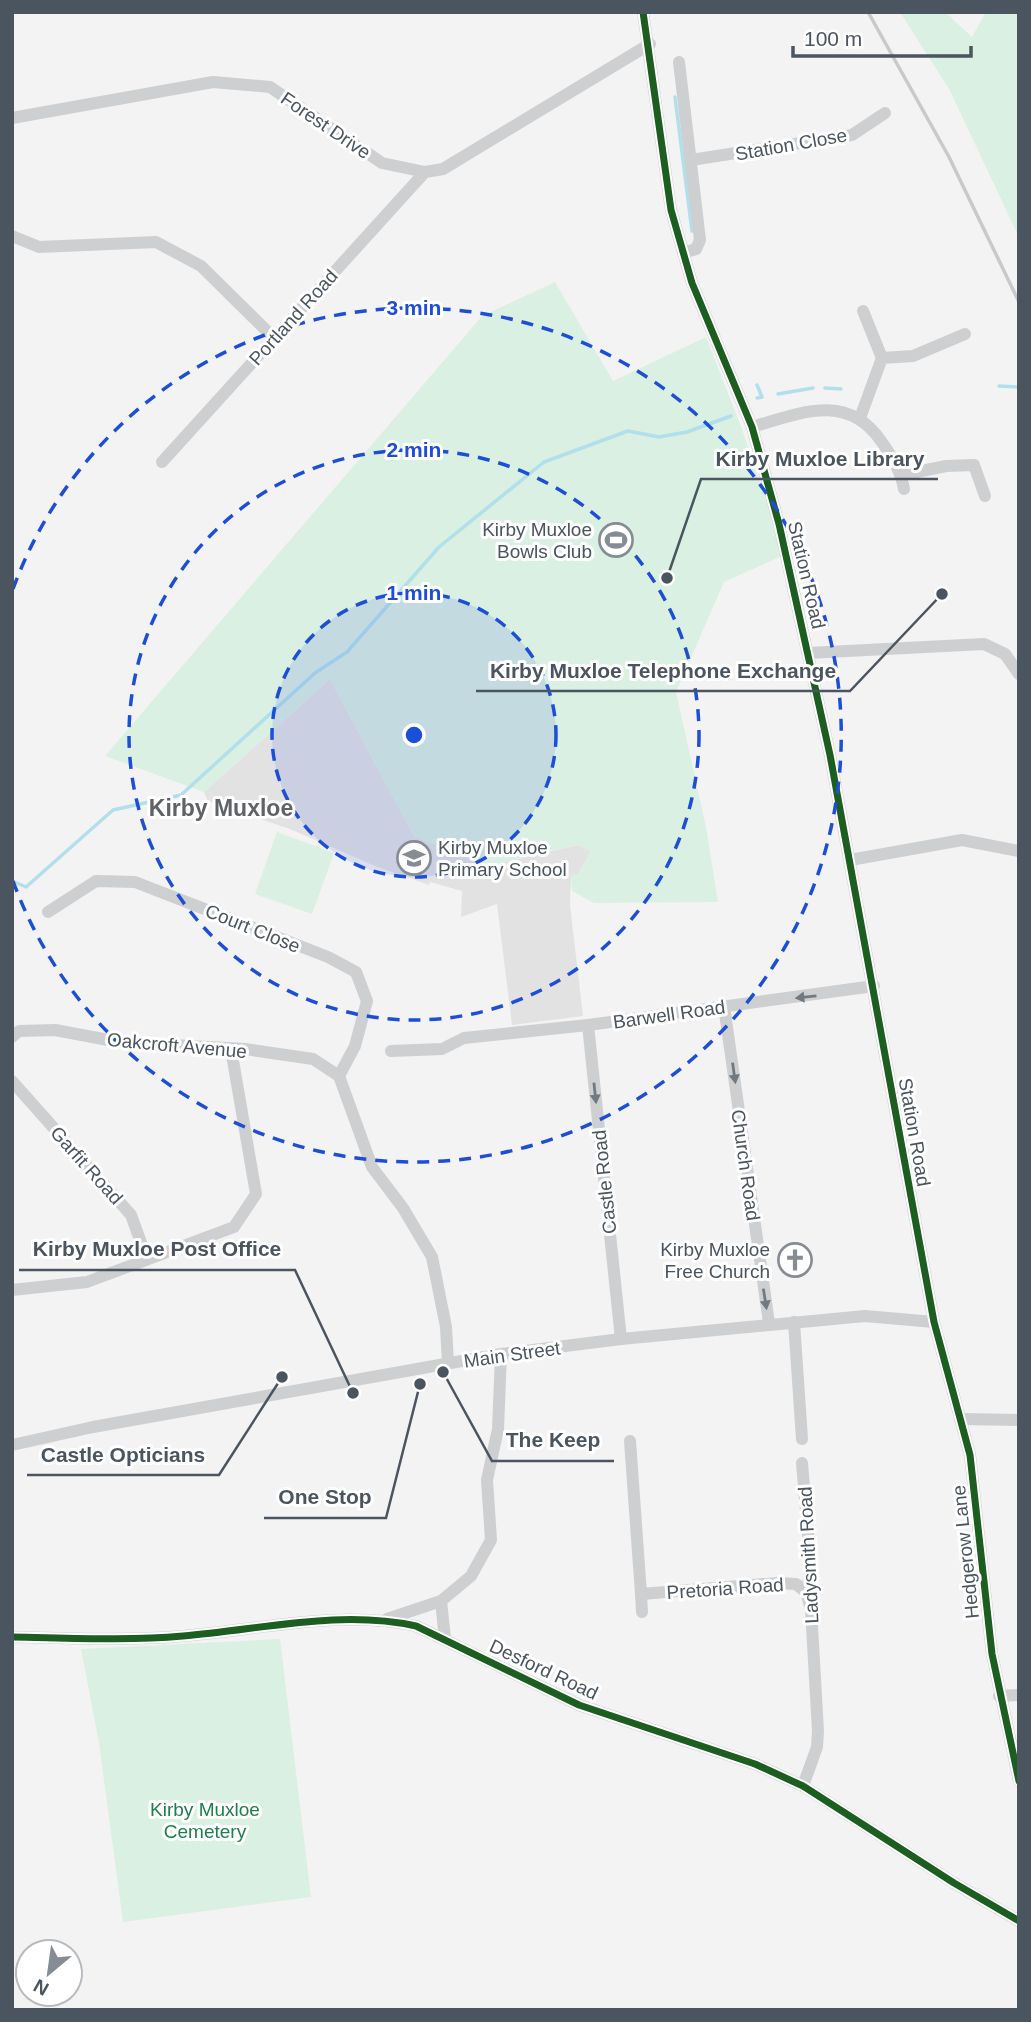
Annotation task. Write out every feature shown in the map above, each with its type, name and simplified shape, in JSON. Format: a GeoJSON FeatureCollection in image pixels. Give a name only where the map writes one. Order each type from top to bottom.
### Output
{"type":"FeatureCollection","features":[{"type":"Feature","properties":{"kind":"street","name":"Station Road"},"geometry":{"type":"LineString","coordinates":[[643,12],[650,44],[671,210],[692,283],[752,427],[770,488],[808,653],[874,986],[934,1322]]}},
{"type":"Feature","properties":{"kind":"street"},"geometry":{"type":"LineString","coordinates":[[425,172],[443,169],[650,44]]}},
{"type":"Feature","properties":{"kind":"street"},"geometry":{"type":"LineString","coordinates":[[679,62],[701,240],[696,249],[683,253]]}},
{"type":"Feature","properties":{"kind":"street","name":"Forest Drive"},"geometry":{"type":"LineString","coordinates":[[12,118],[213,82],[270,87],[382,163],[425,172]]}},
{"type":"Feature","properties":{"kind":"street","name":"Station Close"},"geometry":{"type":"LineString","coordinates":[[691,160],[852,135],[885,113]]}},
{"type":"Feature","properties":{"kind":"street","name":"Portland Road"},"geometry":{"type":"LineString","coordinates":[[162,462],[425,172]]}},
{"type":"Feature","properties":{"kind":"street"},"geometry":{"type":"LineString","coordinates":[[12,236],[39,247],[156,242],[201,266],[274,338]]}},
{"type":"Feature","properties":{"kind":"street"},"geometry":{"type":"LineString","coordinates":[[860,418],[882,358],[863,311]]}},
{"type":"Feature","properties":{"kind":"street"},"geometry":{"type":"LineString","coordinates":[[882,358],[914,356],[965,334]]}},
{"type":"Feature","properties":{"kind":"street"},"geometry":{"type":"LineString","coordinates":[[752,427],[811,410],[839,410],[860,418],[875,432],[902,475],[904,489]]}},
{"type":"Feature","properties":{"kind":"street"},"geometry":{"type":"LineString","coordinates":[[902,475],[946,466],[974,465],[985,496]]}},
{"type":"Feature","properties":{"kind":"street"},"geometry":{"type":"LineString","coordinates":[[808,653],[984,644],[1005,654],[1019,674]]}},
{"type":"Feature","properties":{"kind":"street"},"geometry":{"type":"LineString","coordinates":[[850,860],[962,840],[1019,851]]}},
{"type":"Feature","properties":{"kind":"street","name":"Court Close"},"geometry":{"type":"LineString","coordinates":[[48,912],[96,881],[135,882],[328,957],[356,972],[367,1002],[355,1046],[339,1076]]}},
{"type":"Feature","properties":{"kind":"street","name":"Barwell Road"},"geometry":{"type":"LineString","coordinates":[[391,1051],[442,1049],[464,1038],[588,1025],[874,986]]}},
{"type":"Feature","properties":{"kind":"street","name":"Church Road"},"geometry":{"type":"LineString","coordinates":[[724,1006],[769,1323]]}},
{"type":"Feature","properties":{"kind":"street","name":"Castle Road"},"geometry":{"type":"LineString","coordinates":[[588,1025],[621,1339]]}},
{"type":"Feature","properties":{"kind":"street","name":"Oakcroft Avenue"},"geometry":{"type":"LineString","coordinates":[[12,1037],[19,1031],[55,1030],[119,1042],[231,1049],[313,1059],[339,1076]]}},
{"type":"Feature","properties":{"kind":"street"},"geometry":{"type":"LineString","coordinates":[[12,1290],[87,1282],[233,1227],[256,1194],[231,1049]]}},
{"type":"Feature","properties":{"kind":"street"},"geometry":{"type":"LineString","coordinates":[[339,1076],[372,1167],[403,1208],[432,1257],[446,1327],[448,1363]]}},
{"type":"Feature","properties":{"kind":"street","name":"Garfit Road"},"geometry":{"type":"LineString","coordinates":[[12,1081],[131,1215],[147,1259]]}},
{"type":"Feature","properties":{"kind":"street","name":"Main Street"},"geometry":{"type":"LineString","coordinates":[[12,1445],[501,1354],[769,1323],[865,1316],[934,1322]]}},
{"type":"Feature","properties":{"kind":"street"},"geometry":{"type":"LineString","coordinates":[[794,1322],[802,1439]]}},
{"type":"Feature","properties":{"kind":"street","name":"Hedgerow Lane"},"geometry":{"type":"LineString","coordinates":[[934,1322],[970,1455],[999,1696],[1019,1781]]}},
{"type":"Feature","properties":{"kind":"street"},"geometry":{"type":"LineString","coordinates":[[387,1619],[442,1601],[471,1576],[491,1540],[487,1480],[498,1429],[501,1354]]}},
{"type":"Feature","properties":{"kind":"street"},"geometry":{"type":"LineString","coordinates":[[960,1419],[1019,1420]]}},
{"type":"Feature","properties":{"kind":"street","name":"Pretoria Road"},"geometry":{"type":"LineString","coordinates":[[630,1441],[642,1612]]}},
{"type":"Feature","properties":{"kind":"street","name":"Ladysmith Road"},"geometry":{"type":"LineString","coordinates":[[802,1463],[811,1570],[806,1592],[811,1609],[818,1731],[817,1747],[803,1786]]}},
{"type":"Feature","properties":{"kind":"street","name":"Pretoria Road"},"geometry":{"type":"LineString","coordinates":[[641,1594],[778,1583],[796,1584],[806,1592]]}},
{"type":"Feature","properties":{"kind":"street"},"geometry":{"type":"LineString","coordinates":[[442,1601],[445,1639]]}},
{"type":"Feature","properties":{"kind":"street","name":"Desford Road"},"geometry":{"type":"LineString","coordinates":[[12,1637],[181,1636],[342,1619],[387,1619],[416,1626],[579,1705],[754,1764],[803,1786],[1019,1921]]}},
{"type":"Feature","properties":{"kind":"street"},"geometry":{"type":"LineString","coordinates":[[999,1696],[1019,1695]]}},
{"type":"Feature","properties":{"kind":"shaded area","name":"Kirby Muxloe Primary School"},"geometry":{"type":"Polygon","coordinates":[[[330,679],[414,836],[489,866],[578,845],[591,851],[578,874],[571,876],[570,905],[583,1016],[512,1025],[497,904],[461,917],[462,891],[430,882],[429,885],[375,866],[290,829],[208,801],[204,792],[330,679]]]}},
{"type":"Feature","properties":{"kind":"green space"},"geometry":{"type":"Polygon","coordinates":[[[900,12],[945,12],[972,37],[986,12],[1019,12],[1019,237],[949,89],[900,12]]]}},
{"type":"Feature","properties":{"kind":"green space"},"geometry":{"type":"Polygon","coordinates":[[[555,282],[613,381],[706,337],[742,429],[784,555],[724,582],[676,692],[706,827],[718,902],[594,903],[572,891],[571,875],[578,874],[591,851],[578,845],[489,866],[414,836],[330,679],[204,792],[105,756],[482,316],[555,282]]]}},
{"type":"Feature","properties":{"kind":"green space"},"geometry":{"type":"Polygon","coordinates":[[[277,832],[334,853],[312,914],[255,894],[277,832]]]}},
{"type":"Feature","properties":{"kind":"green space","name":"Kirby Muxloe Cemetery"},"geometry":{"type":"Polygon","coordinates":[[[280,1639],[311,1897],[123,1922],[99,1743],[81,1649],[280,1639]]]}},
{"type":"Feature","properties":{"kind":"waterway"},"geometry":{"type":"LineString","coordinates":[[675,97],[692,231]]}},
{"type":"Feature","properties":{"kind":"waterway"},"geometry":{"type":"LineString","coordinates":[[757,385],[762,397],[757,398]]}},
{"type":"Feature","properties":{"kind":"waterway"},"geometry":{"type":"LineString","coordinates":[[999,386],[1019,387]]}},
{"type":"Feature","properties":{"kind":"waterway"},"geometry":{"type":"LineString","coordinates":[[778,394],[813,388]]}},
{"type":"Feature","properties":{"kind":"waterway"},"geometry":{"type":"LineString","coordinates":[[825,388],[841,389]]}},
{"type":"Feature","properties":{"kind":"waterway"},"geometry":{"type":"LineString","coordinates":[[12,881],[26,887],[113,810],[181,795],[315,673],[347,652],[439,547],[544,462],[628,431],[659,437],[687,432],[731,416]]}},
{"type":"Feature","properties":{"kind":"railway"},"geometry":{"type":"LineString","coordinates":[[868,12],[949,157],[1019,302]]}},
{"type":"Feature","properties":{"kind":"cycle path"},"geometry":{"type":"LineString","coordinates":[[643,12],[671,210],[692,283],[752,427],[779,524],[830,755],[934,1322],[970,1455],[992,1654],[1019,1781]]}},
{"type":"Feature","properties":{"kind":"cycle path"},"geometry":{"type":"LineString","coordinates":[[12,1637],[162,1638],[329,1620],[387,1621],[416,1626],[579,1705],[755,1764],[803,1786],[954,1883],[1019,1921]]}},
{"type":"Feature","properties":{"kind":"place","name":"Kirby Muxloe Bowls Club"},"geometry":{"type":"Point","coordinates":[616,540]}},
{"type":"Feature","properties":{"kind":"place","name":"Kirby Muxloe Library"},"geometry":{"type":"Point","coordinates":[667,578]}},
{"type":"Feature","properties":{"kind":"place","name":"Kirby Muxloe Telephone Exchange"},"geometry":{"type":"Point","coordinates":[942,594]}},
{"type":"Feature","properties":{"kind":"place","name":"Kirby Muxloe Primary School"},"geometry":{"type":"Point","coordinates":[414,858]}},
{"type":"Feature","properties":{"kind":"place","name":"Kirby Muxloe Free Church"},"geometry":{"type":"Point","coordinates":[795,1260]}},
{"type":"Feature","properties":{"kind":"place","name":"The Keep"},"geometry":{"type":"Point","coordinates":[443,1372]}},
{"type":"Feature","properties":{"kind":"place","name":"Castle Opticians"},"geometry":{"type":"Point","coordinates":[282,1377]}},
{"type":"Feature","properties":{"kind":"place","name":"One Stop"},"geometry":{"type":"Point","coordinates":[420,1384]}},
{"type":"Feature","properties":{"kind":"place","name":"Kirby Muxloe Post Office"},"geometry":{"type":"Point","coordinates":[353,1393]}},
{"type":"Feature","properties":{"kind":"district","name":"Kirby Muxloe"},"geometry":{"type":"Point","coordinates":[221,808]}}]}
